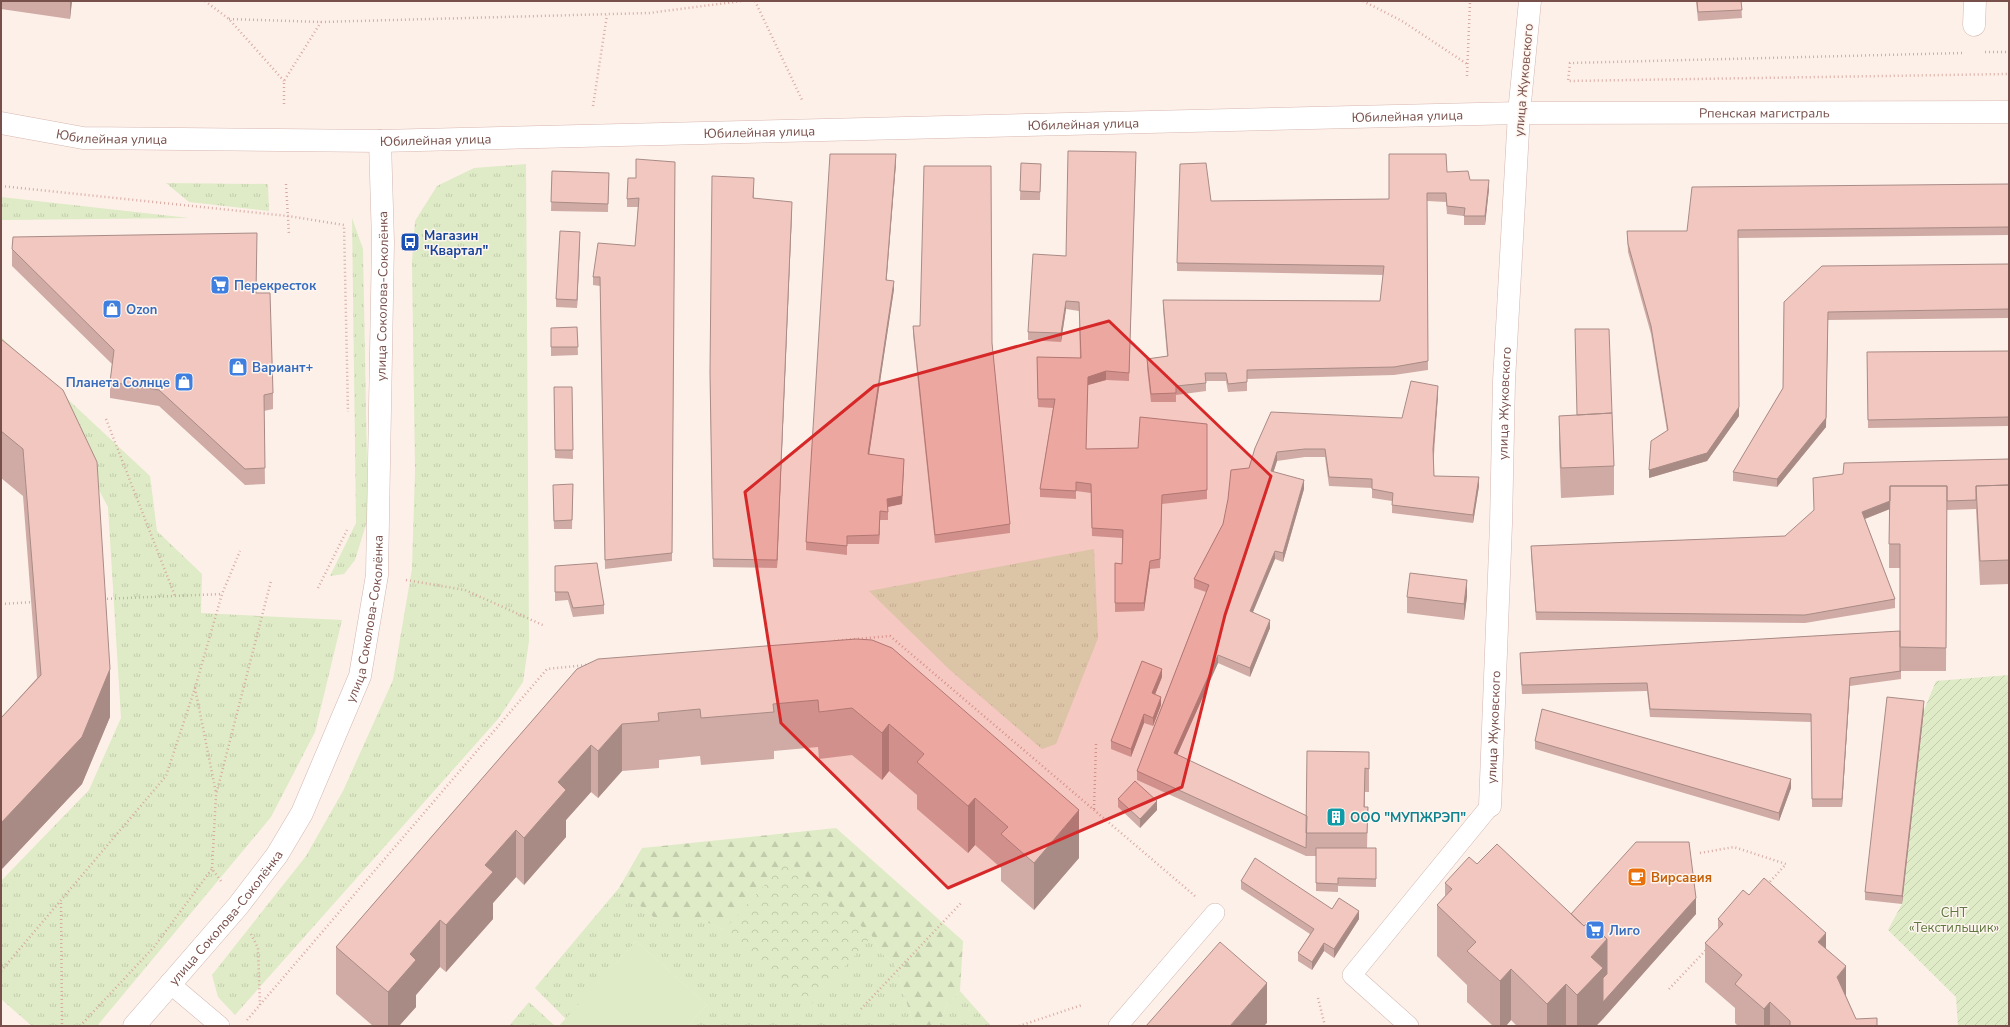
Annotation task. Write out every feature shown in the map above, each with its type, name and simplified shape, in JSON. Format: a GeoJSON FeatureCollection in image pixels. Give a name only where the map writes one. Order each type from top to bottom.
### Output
{"type":"FeatureCollection","features":[{"type":"Feature","properties":{"kind":"main road","name":"улица Жуковского"},"geometry":{"type":"LineString","coordinates":[[1490,806],[1501,524],[1505,374],[1519,112],[1530,1]]}},
{"type":"Feature","properties":{"kind":"main road"},"geometry":{"type":"LineString","coordinates":[[1974,25],[1975,1]]}},
{"type":"Feature","properties":{"kind":"main road","name":"Юбилейная улица"},"geometry":{"type":"LineString","coordinates":[[1,123],[83,138],[380,141],[1519,112]]}},
{"type":"Feature","properties":{"kind":"main road","name":"Рпенская магистраль"},"geometry":{"type":"LineString","coordinates":[[1519,112],[2009,112]]}},
{"type":"Feature","properties":{"kind":"main road","name":"улица Соколова-Соколёнка"},"geometry":{"type":"LineString","coordinates":[[134,1026],[238,906],[277,855],[302,813],[360,676],[377,575],[383,242],[380,141]]}},
{"type":"Feature","properties":{"kind":"lane"},"geometry":{"type":"LineString","coordinates":[[1409,1026],[1352,975],[1490,806]]}},
{"type":"Feature","properties":{"kind":"lane"},"geometry":{"type":"LineString","coordinates":[[1118,1026],[1215,913]]}},
{"type":"Feature","properties":{"kind":"lane"},"geometry":{"type":"LineString","coordinates":[[170,983],[220,1026]]}},
{"type":"Feature","properties":{"kind":"path"},"geometry":{"type":"LineString","coordinates":[[205,1],[228,19],[284,81]]}},
{"type":"Feature","properties":{"kind":"path"},"geometry":{"type":"LineString","coordinates":[[228,19],[321,22],[607,15],[649,13],[742,1]]}},
{"type":"Feature","properties":{"kind":"path"},"geometry":{"type":"LineString","coordinates":[[755,1],[804,105],[812,131]]}},
{"type":"Feature","properties":{"kind":"path"},"geometry":{"type":"LineString","coordinates":[[1363,1],[1402,21],[1468,64]]}},
{"type":"Feature","properties":{"kind":"path"},"geometry":{"type":"LineString","coordinates":[[1468,76],[1470,1]]}},
{"type":"Feature","properties":{"kind":"path"},"geometry":{"type":"LineString","coordinates":[[589,136],[607,15]]}},
{"type":"Feature","properties":{"kind":"path"},"geometry":{"type":"LineString","coordinates":[[284,104],[284,81],[321,22]]}},
{"type":"Feature","properties":{"kind":"path"},"geometry":{"type":"LineString","coordinates":[[1977,53],[2009,52]]}},
{"type":"Feature","properties":{"kind":"path"},"geometry":{"type":"LineString","coordinates":[[1969,53],[1570,63],[1568,81],[2009,74]]}},
{"type":"Feature","properties":{"kind":"path"},"geometry":{"type":"LineString","coordinates":[[286,184],[289,235]]}},
{"type":"Feature","properties":{"kind":"path"},"geometry":{"type":"LineString","coordinates":[[1,186],[288,216],[344,225],[349,417]]}},
{"type":"Feature","properties":{"kind":"path"},"geometry":{"type":"LineString","coordinates":[[106,419],[175,596]]}},
{"type":"Feature","properties":{"kind":"path"},"geometry":{"type":"LineString","coordinates":[[318,588],[348,528]]}},
{"type":"Feature","properties":{"kind":"path"},"geometry":{"type":"LineString","coordinates":[[1,971],[61,902],[166,776],[195,688],[222,594],[240,551]]}},
{"type":"Feature","properties":{"kind":"path"},"geometry":{"type":"LineString","coordinates":[[377,575],[465,590],[545,626]]}},
{"type":"Feature","properties":{"kind":"path"},"geometry":{"type":"LineString","coordinates":[[80,1026],[154,947],[212,868],[216,796],[271,581]]}},
{"type":"Feature","properties":{"kind":"path"},"geometry":{"type":"LineString","coordinates":[[103,599],[222,594]]}},
{"type":"Feature","properties":{"kind":"path"},"geometry":{"type":"LineString","coordinates":[[1,604],[32,602]]}},
{"type":"Feature","properties":{"kind":"path"},"geometry":{"type":"LineString","coordinates":[[828,642],[890,636],[1215,913]]}},
{"type":"Feature","properties":{"kind":"path"},"geometry":{"type":"LineString","coordinates":[[242,1026],[547,669],[594,664]]}},
{"type":"Feature","properties":{"kind":"path"},"geometry":{"type":"LineString","coordinates":[[195,688],[216,796]]}},
{"type":"Feature","properties":{"kind":"path"},"geometry":{"type":"LineString","coordinates":[[1094,810],[1096,744]]}},
{"type":"Feature","properties":{"kind":"path"},"geometry":{"type":"LineString","coordinates":[[1700,854],[1734,847],[1786,864],[1765,887]]}},
{"type":"Feature","properties":{"kind":"path"},"geometry":{"type":"LineString","coordinates":[[212,868],[238,906],[258,948],[260,1006]]}},
{"type":"Feature","properties":{"kind":"path"},"geometry":{"type":"LineString","coordinates":[[61,902],[62,1026]]}},
{"type":"Feature","properties":{"kind":"path"},"geometry":{"type":"LineString","coordinates":[[861,1009],[962,902]]}},
{"type":"Feature","properties":{"kind":"path"},"geometry":{"type":"LineString","coordinates":[[1669,989],[1712,944]]}},
{"type":"Feature","properties":{"kind":"path"},"geometry":{"type":"LineString","coordinates":[[1318,998],[1325,1026]]}},
{"type":"Feature","properties":{"kind":"path"},"geometry":{"type":"LineString","coordinates":[[1020,1026],[1082,1005]]}},
{"type":"Feature","properties":{"kind":"highlighted area"},"geometry":{"type":"Polygon","coordinates":[[[1109,321],[1271,476],[1225,615],[1182,787],[948,888],[781,723],[745,492],[874,386],[1109,321]]]}},
{"type":"Feature","properties":{"kind":"green space"},"geometry":{"type":"Polygon","coordinates":[[[526,164],[529,641],[523,682],[498,719],[235,1015],[218,997],[212,975],[306,856],[343,791],[393,680],[412,569],[415,471],[412,262],[415,221],[437,186],[474,168],[526,164]]]}},
{"type":"Feature","properties":{"kind":"green space"},"geometry":{"type":"Polygon","coordinates":[[[166,183],[268,184],[269,211],[189,202],[166,183]]]}},
{"type":"Feature","properties":{"kind":"green space"},"geometry":{"type":"Polygon","coordinates":[[[1,197],[189,218],[1,220],[1,197]]]}},
{"type":"Feature","properties":{"kind":"green space"},"geometry":{"type":"Polygon","coordinates":[[[352,218],[363,249],[368,518],[355,560],[344,574],[330,576],[356,523],[352,218]]]}},
{"type":"Feature","properties":{"kind":"green space"},"geometry":{"type":"Polygon","coordinates":[[[1,337],[150,476],[157,531],[202,574],[201,613],[342,620],[315,732],[271,817],[97,1026],[32,1026],[1,999],[1,881],[89,790],[121,718],[108,507],[70,436],[1,376],[1,337]]]}},
{"type":"Feature","properties":{"kind":"green space"},"geometry":{"type":"Polygon","coordinates":[[[1094,549],[1098,638],[1056,744],[1042,749],[950,670],[869,591],[1094,549]]]}},
{"type":"Feature","properties":{"kind":"green space","name":"СНТ «Текстильщик»"},"geometry":{"type":"Polygon","coordinates":[[[2009,675],[2009,1026],[1958,1026],[1956,997],[1888,930],[1902,904],[1924,710],[1936,681],[2009,675]]]}},
{"type":"Feature","properties":{"kind":"green space"},"geometry":{"type":"Polygon","coordinates":[[[836,828],[963,941],[960,991],[946,1007],[939,1026],[914,1026],[894,962],[879,952],[872,936],[787,860],[724,930],[700,919],[656,919],[619,888],[642,848],[836,828]]]}},
{"type":"Feature","properties":{"kind":"green space"},"geometry":{"type":"Polygon","coordinates":[[[787,860],[872,936],[879,952],[894,962],[914,1026],[688,1026],[707,1005],[636,941],[566,1019],[535,988],[619,888],[656,919],[700,919],[724,930],[787,860]]]}},
{"type":"Feature","properties":{"kind":"green space"},"geometry":{"type":"Polygon","coordinates":[[[787,860],[872,936],[809,1007],[724,930],[787,860]]]}},
{"type":"Feature","properties":{"kind":"green space"},"geometry":{"type":"Polygon","coordinates":[[[636,941],[707,1005],[688,1026],[559,1026],[636,941]]]}},
{"type":"Feature","properties":{"kind":"green space"},"geometry":{"type":"Polygon","coordinates":[[[960,991],[991,1026],[939,1026],[946,1007],[960,991]]]}},
{"type":"Feature","properties":{"kind":"green space"},"geometry":{"type":"Polygon","coordinates":[[[529,1002],[555,1026],[509,1026],[529,1002]]]}},
{"type":"Feature","properties":{"kind":"building"},"geometry":{"type":"Polygon","coordinates":[[[1697,1],[1741,1],[1742,10],[1698,12],[1697,1]]]}},
{"type":"Feature","properties":{"kind":"building"},"geometry":{"type":"Polygon","coordinates":[[[1068,151],[1136,152],[1129,373],[1106,371],[1088,377],[1086,449],[1138,448],[1140,417],[1207,424],[1207,490],[1162,495],[1160,559],[1150,561],[1144,603],[1115,603],[1115,563],[1122,564],[1123,530],[1092,528],[1091,484],[1076,482],[1076,491],[1040,489],[1055,399],[1038,399],[1037,357],[1081,358],[1079,302],[1066,301],[1061,333],[1028,332],[1033,254],[1066,256],[1068,151]]]}},
{"type":"Feature","properties":{"kind":"building"},"geometry":{"type":"Polygon","coordinates":[[[830,154],[896,154],[886,280],[894,281],[868,454],[904,459],[902,496],[887,499],[888,512],[880,511],[879,535],[847,536],[847,546],[806,542],[830,154]]]}},
{"type":"Feature","properties":{"kind":"building"},"geometry":{"type":"Polygon","coordinates":[[[1389,154],[1446,154],[1447,172],[1468,171],[1470,180],[1489,180],[1485,216],[1464,216],[1465,208],[1447,206],[1446,193],[1427,193],[1428,361],[1394,367],[1247,370],[1247,382],[1228,384],[1226,373],[1205,373],[1206,383],[1176,386],[1176,393],[1151,394],[1147,359],[1168,356],[1163,300],[1380,301],[1384,266],[1177,263],[1180,164],[1206,163],[1211,201],[1389,199],[1389,154]]]}},
{"type":"Feature","properties":{"kind":"building"},"geometry":{"type":"Polygon","coordinates":[[[636,159],[675,162],[672,553],[605,560],[600,277],[593,277],[598,243],[635,246],[639,198],[627,199],[628,178],[636,178],[636,159]]]}},
{"type":"Feature","properties":{"kind":"building"},"geometry":{"type":"Polygon","coordinates":[[[1021,163],[1041,164],[1040,192],[1020,191],[1021,163]]]}},
{"type":"Feature","properties":{"kind":"building"},"geometry":{"type":"Polygon","coordinates":[[[924,166],[991,166],[992,343],[1010,524],[935,535],[913,326],[920,326],[924,166]]]}},
{"type":"Feature","properties":{"kind":"building"},"geometry":{"type":"Polygon","coordinates":[[[552,171],[609,173],[608,204],[551,202],[552,171]]]}},
{"type":"Feature","properties":{"kind":"building"},"geometry":{"type":"Polygon","coordinates":[[[712,176],[754,178],[753,198],[792,202],[777,560],[713,559],[710,373],[712,176]]]}},
{"type":"Feature","properties":{"kind":"building"},"geometry":{"type":"Polygon","coordinates":[[[2009,184],[2009,227],[1738,230],[1739,407],[1707,453],[1649,470],[1651,441],[1668,430],[1651,326],[1628,244],[1627,231],[1687,231],[1692,187],[2009,184]]]}},
{"type":"Feature","properties":{"kind":"building"},"geometry":{"type":"Polygon","coordinates":[[[560,231],[580,232],[577,300],[556,299],[560,231]]]}},
{"type":"Feature","properties":{"kind":"building"},"geometry":{"type":"Polygon","coordinates":[[[257,233],[256,293],[270,293],[273,393],[264,395],[265,468],[245,469],[159,390],[110,382],[114,350],[12,249],[13,237],[257,233]]]}},
{"type":"Feature","properties":{"kind":"building"},"geometry":{"type":"Polygon","coordinates":[[[2009,264],[2009,309],[1828,312],[1826,418],[1777,479],[1733,472],[1783,388],[1784,302],[1822,266],[2009,264]]]}},
{"type":"Feature","properties":{"kind":"building"},"geometry":{"type":"Polygon","coordinates":[[[577,327],[578,347],[551,347],[551,328],[577,327]]]}},
{"type":"Feature","properties":{"kind":"building"},"geometry":{"type":"Polygon","coordinates":[[[1575,329],[1609,329],[1612,413],[1577,415],[1575,329]]]}},
{"type":"Feature","properties":{"kind":"building"},"geometry":{"type":"Polygon","coordinates":[[[1,339],[63,390],[97,462],[110,669],[82,737],[1,823],[1,718],[41,675],[23,449],[1,431],[1,339]]]}},
{"type":"Feature","properties":{"kind":"building"},"geometry":{"type":"Polygon","coordinates":[[[2009,351],[2009,417],[1868,420],[1867,352],[2009,351]]]}},
{"type":"Feature","properties":{"kind":"building"},"geometry":{"type":"Polygon","coordinates":[[[1411,381],[1438,386],[1433,449],[1434,476],[1479,477],[1473,515],[1392,505],[1393,493],[1372,489],[1372,479],[1329,477],[1325,449],[1305,449],[1277,452],[1271,471],[1304,480],[1283,553],[1275,551],[1250,611],[1270,620],[1250,668],[1218,655],[1174,753],[1307,816],[1306,848],[1137,771],[1209,585],[1194,579],[1223,524],[1228,499],[1231,470],[1249,468],[1255,448],[1271,412],[1402,418],[1411,381]]]}},
{"type":"Feature","properties":{"kind":"building"},"geometry":{"type":"Polygon","coordinates":[[[554,387],[572,387],[573,450],[555,450],[554,387]]]}},
{"type":"Feature","properties":{"kind":"building"},"geometry":{"type":"Polygon","coordinates":[[[1612,413],[1614,466],[1561,468],[1559,416],[1612,413]]]}},
{"type":"Feature","properties":{"kind":"building"},"geometry":{"type":"Polygon","coordinates":[[[2009,459],[2009,485],[1976,486],[1976,500],[1947,501],[1947,486],[1890,486],[1890,501],[1862,512],[1895,599],[1805,615],[1536,612],[1531,546],[1785,536],[1814,510],[1813,478],[1843,474],[1844,463],[2009,459]]]}},
{"type":"Feature","properties":{"kind":"building"},"geometry":{"type":"Polygon","coordinates":[[[573,484],[572,520],[554,521],[553,485],[573,484]]]}},
{"type":"Feature","properties":{"kind":"building"},"geometry":{"type":"Polygon","coordinates":[[[2009,485],[2009,560],[1980,561],[1976,486],[2009,485]]]}},
{"type":"Feature","properties":{"kind":"building"},"geometry":{"type":"Polygon","coordinates":[[[1890,486],[1947,486],[1946,648],[1900,647],[1900,544],[1889,544],[1890,486]]]}},
{"type":"Feature","properties":{"kind":"building"},"geometry":{"type":"Polygon","coordinates":[[[597,563],[604,605],[573,608],[568,592],[555,592],[555,566],[597,563]]]}},
{"type":"Feature","properties":{"kind":"building"},"geometry":{"type":"Polygon","coordinates":[[[1410,573],[1467,580],[1464,604],[1407,597],[1410,573]]]}},
{"type":"Feature","properties":{"kind":"building"},"geometry":{"type":"Polygon","coordinates":[[[1900,631],[1901,671],[1850,678],[1842,799],[1812,799],[1811,714],[1650,709],[1647,683],[1522,685],[1520,653],[1900,631]]]}},
{"type":"Feature","properties":{"kind":"building"},"geometry":{"type":"Polygon","coordinates":[[[856,639],[872,640],[892,648],[1079,810],[1034,863],[1001,834],[1008,827],[975,798],[968,806],[917,762],[924,754],[889,724],[882,733],[852,708],[819,712],[818,700],[773,704],[774,712],[701,718],[700,709],[658,713],[659,721],[622,724],[598,751],[591,745],[558,782],[566,790],[524,838],[516,830],[485,865],[493,872],[446,925],[440,920],[410,954],[416,960],[388,992],[336,947],[577,669],[598,659],[856,639]]]}},
{"type":"Feature","properties":{"kind":"building"},"geometry":{"type":"Polygon","coordinates":[[[1142,661],[1162,669],[1152,693],[1161,697],[1153,718],[1144,714],[1131,749],[1111,741],[1142,661]]]}},
{"type":"Feature","properties":{"kind":"building"},"geometry":{"type":"Polygon","coordinates":[[[1887,697],[1924,701],[1902,896],[1865,892],[1887,697]]]}},
{"type":"Feature","properties":{"kind":"building"},"geometry":{"type":"Polygon","coordinates":[[[1542,709],[1791,779],[1779,813],[1535,741],[1542,709]]]}},
{"type":"Feature","properties":{"kind":"building","name":"ООО \"МУПЖРЭП\""},"geometry":{"type":"Polygon","coordinates":[[[1307,751],[1369,752],[1369,769],[1365,768],[1364,807],[1368,807],[1367,833],[1306,833],[1307,751]]]}},
{"type":"Feature","properties":{"kind":"building"},"geometry":{"type":"Polygon","coordinates":[[[1135,781],[1157,801],[1140,819],[1118,799],[1135,781]]]}},
{"type":"Feature","properties":{"kind":"building"},"geometry":{"type":"Polygon","coordinates":[[[1636,842],[1689,842],[1696,898],[1603,1002],[1603,978],[1607,974],[1607,939],[1588,922],[1584,926],[1571,914],[1636,842]]]}},
{"type":"Feature","properties":{"kind":"building"},"geometry":{"type":"Polygon","coordinates":[[[1497,844],[1584,926],[1588,922],[1607,939],[1591,957],[1603,968],[1577,995],[1566,984],[1547,1004],[1511,969],[1500,981],[1467,951],[1476,942],[1437,905],[1452,889],[1445,883],[1469,857],[1477,864],[1497,844]]]}},
{"type":"Feature","properties":{"kind":"building"},"geometry":{"type":"Polygon","coordinates":[[[1316,848],[1376,848],[1376,879],[1338,878],[1338,884],[1316,883],[1316,848]]]}},
{"type":"Feature","properties":{"kind":"building"},"geometry":{"type":"Polygon","coordinates":[[[1255,858],[1332,909],[1339,898],[1359,911],[1334,949],[1324,943],[1312,962],[1298,953],[1314,929],[1241,881],[1255,858]]]}},
{"type":"Feature","properties":{"kind":"building"},"geometry":{"type":"Polygon","coordinates":[[[1764,878],[1826,933],[1818,942],[1846,966],[1837,977],[1856,1019],[1877,1018],[1877,1026],[1790,1026],[1790,1021],[1770,1002],[1764,1009],[1735,984],[1742,975],[1705,943],[1723,924],[1718,919],[1743,890],[1749,895],[1764,878]]]}},
{"type":"Feature","properties":{"kind":"building"},"geometry":{"type":"Polygon","coordinates":[[[1220,942],[1267,983],[1230,1026],[1146,1026],[1220,942]]]}},
{"type":"Feature","properties":{"kind":"place","name":"Магазин \"Квартал\""},"geometry":{"type":"Point","coordinates":[410,242]}},
{"type":"Feature","properties":{"kind":"place","name":"Перекресток"},"geometry":{"type":"Point","coordinates":[220,285]}},
{"type":"Feature","properties":{"kind":"place","name":"Ozon"},"geometry":{"type":"Point","coordinates":[112,309]}},
{"type":"Feature","properties":{"kind":"place","name":"Вариант+"},"geometry":{"type":"Point","coordinates":[238,367]}},
{"type":"Feature","properties":{"kind":"place","name":"Планета Солнце"},"geometry":{"type":"Point","coordinates":[184,382]}},
{"type":"Feature","properties":{"kind":"place","name":"ООО \"МУПЖРЭП\""},"geometry":{"type":"Point","coordinates":[1336,817]}},
{"type":"Feature","properties":{"kind":"place","name":"Вирсавия"},"geometry":{"type":"Point","coordinates":[1637,877]}},
{"type":"Feature","properties":{"kind":"place","name":"Лиго"},"geometry":{"type":"Point","coordinates":[1595,930]}}]}
